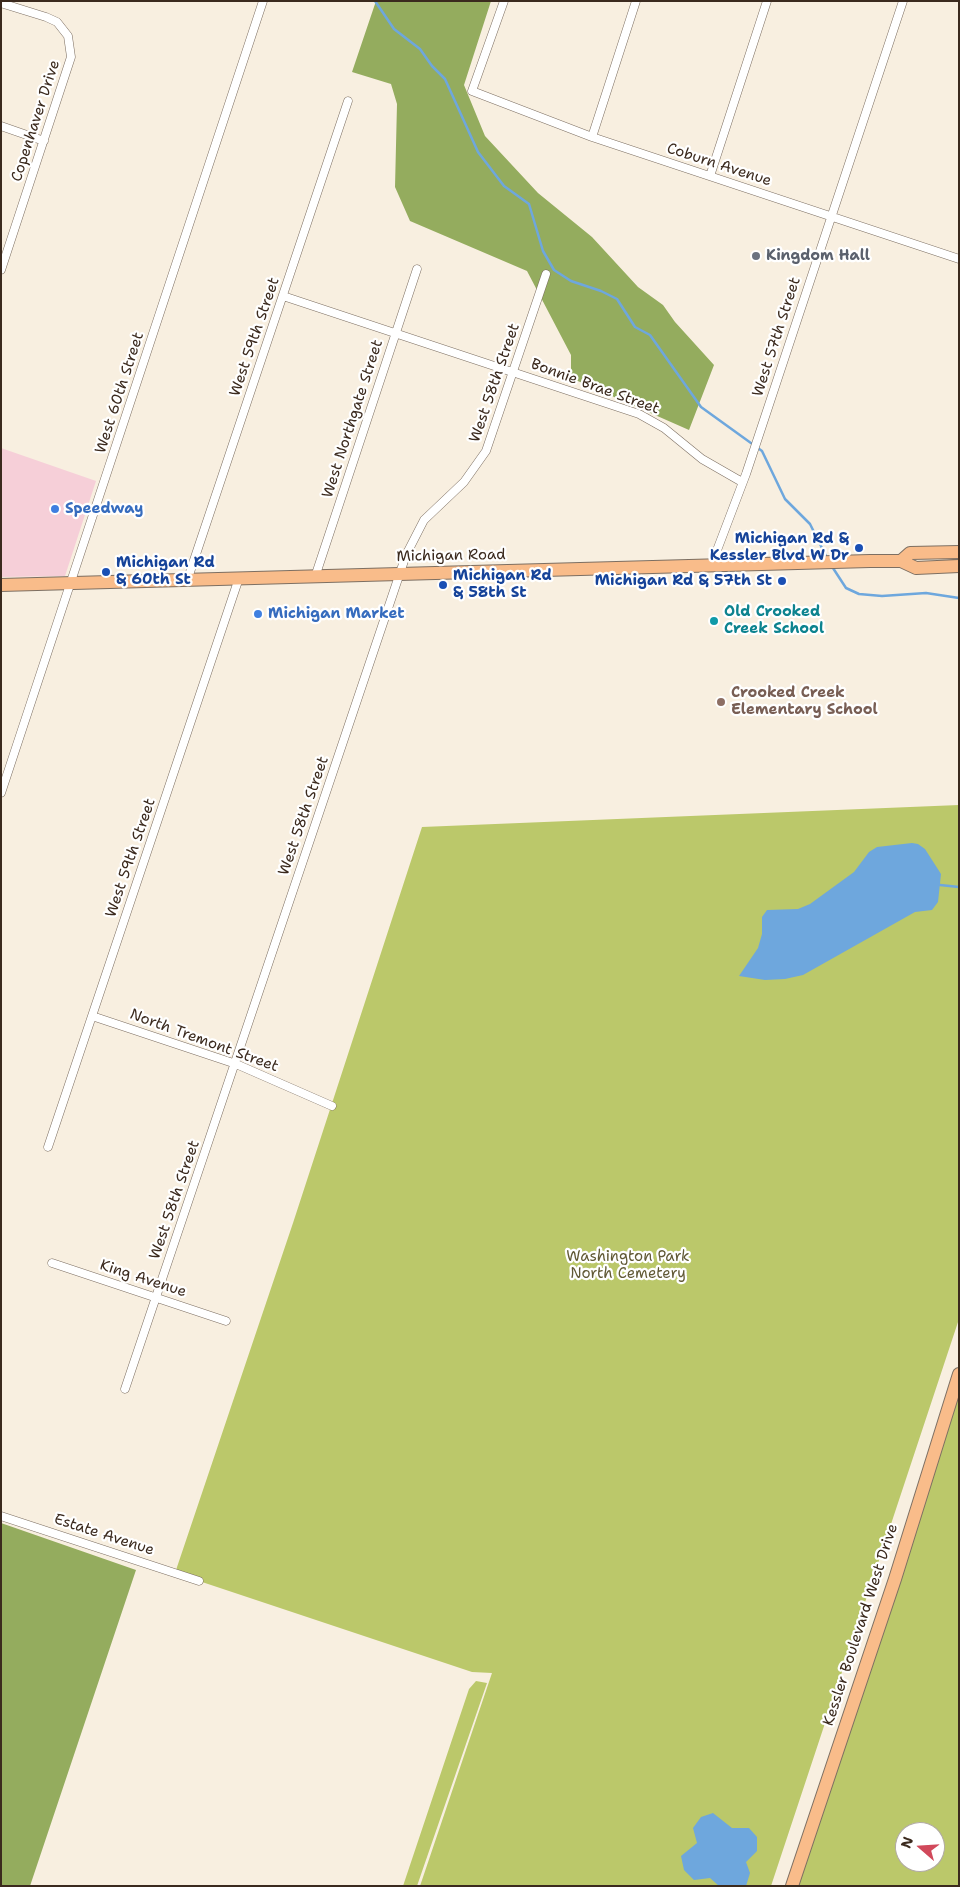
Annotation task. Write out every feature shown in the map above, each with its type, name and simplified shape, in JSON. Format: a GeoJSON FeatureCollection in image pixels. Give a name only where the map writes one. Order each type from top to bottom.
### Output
{"type":"FeatureCollection","features":[{"type":"Feature","properties":{"kind":"main road","name":"Michigan Road"},"geometry":{"type":"LineString","coordinates":[[901,561],[910,553],[959,552]]}},
{"type":"Feature","properties":{"kind":"main road","name":"Michigan Road"},"geometry":{"type":"LineString","coordinates":[[1,586],[794,563],[901,561],[916,568],[959,566]]}},
{"type":"Feature","properties":{"kind":"main road","name":"Kessler Boulevard West Drive"},"geometry":{"type":"LineString","coordinates":[[792,1886],[892,1588],[959,1374]]}},
{"type":"Feature","properties":{"kind":"street","name":"West 60th Street"},"geometry":{"type":"LineString","coordinates":[[1,793],[264,1]]}},
{"type":"Feature","properties":{"kind":"street","name":"Coburn Avenue"},"geometry":{"type":"LineString","coordinates":[[504,1],[472,91],[592,137],[959,259]]}},
{"type":"Feature","properties":{"kind":"street"},"geometry":{"type":"LineString","coordinates":[[592,137],[636,1]]}},
{"type":"Feature","properties":{"kind":"street"},"geometry":{"type":"LineString","coordinates":[[710,176],[767,1]]}},
{"type":"Feature","properties":{"kind":"street","name":"West 57th Street"},"geometry":{"type":"LineString","coordinates":[[710,566],[746,474],[902,1]]}},
{"type":"Feature","properties":{"kind":"street","name":"Copenhaver Drive"},"geometry":{"type":"LineString","coordinates":[[1,3],[49,18],[60,25],[68,36],[71,57],[1,270]]}},
{"type":"Feature","properties":{"kind":"street","name":"West 59th Street"},"geometry":{"type":"LineString","coordinates":[[186,581],[348,101]]}},
{"type":"Feature","properties":{"kind":"street"},"geometry":{"type":"LineString","coordinates":[[1,126],[44,141]]}},
{"type":"Feature","properties":{"kind":"street","name":"West Northgate Street"},"geometry":{"type":"LineString","coordinates":[[315,576],[417,269]]}},
{"type":"Feature","properties":{"kind":"street","name":"West 58th Street"},"geometry":{"type":"LineString","coordinates":[[126,1389],[410,545],[424,520],[464,482],[482,458],[546,274]]}},
{"type":"Feature","properties":{"kind":"street","name":"Bonnie Brae Street"},"geometry":{"type":"LineString","coordinates":[[283,296],[651,420],[667,430],[702,460],[742,482]]}},
{"type":"Feature","properties":{"kind":"street","name":"West 59th Street"},"geometry":{"type":"LineString","coordinates":[[48,1147],[239,578]]}},
{"type":"Feature","properties":{"kind":"street","name":"North Tremont Street"},"geometry":{"type":"LineString","coordinates":[[92,1016],[236,1064],[332,1106]]}},
{"type":"Feature","properties":{"kind":"street","name":"King Avenue"},"geometry":{"type":"LineString","coordinates":[[52,1263],[226,1321]]}},
{"type":"Feature","properties":{"kind":"street","name":"Estate Avenue"},"geometry":{"type":"LineString","coordinates":[[1,1516],[198,1580]]}},
{"type":"Feature","properties":{"kind":"shaded area"},"geometry":{"type":"Polygon","coordinates":[[[1,448],[96,481],[65,576],[1,577],[1,448]]]}},
{"type":"Feature","properties":{"kind":"green space"},"geometry":{"type":"Polygon","coordinates":[[[376,1],[491,1],[464,85],[485,136],[538,193],[592,237],[638,287],[663,305],[675,322],[714,365],[689,430],[571,378],[571,355],[527,271],[410,221],[395,187],[397,104],[391,84],[352,72],[376,1]]]}},
{"type":"Feature","properties":{"kind":"green space","name":"Washington Park North Cemetery"},"geometry":{"type":"Polygon","coordinates":[[[959,805],[959,1319],[771,1886],[420,1886],[492,1673],[472,1672],[175,1573],[293,1223],[422,827],[959,805]]]}},
{"type":"Feature","properties":{"kind":"green space"},"geometry":{"type":"Polygon","coordinates":[[[959,1374],[959,1886],[792,1886],[959,1374]]]}},
{"type":"Feature","properties":{"kind":"green space"},"geometry":{"type":"Polygon","coordinates":[[[1,1523],[136,1570],[30,1886],[1,1886],[1,1523]]]}},
{"type":"Feature","properties":{"kind":"green space"},"geometry":{"type":"Polygon","coordinates":[[[476,1681],[487,1683],[417,1886],[403,1886],[469,1689],[476,1681]]]}},
{"type":"Feature","properties":{"kind":"water"},"geometry":{"type":"Polygon","coordinates":[[[918,844],[925,849],[941,874],[938,902],[932,910],[915,912],[803,975],[785,979],[765,980],[739,976],[758,948],[762,934],[762,917],[767,910],[798,909],[810,904],[854,872],[869,852],[877,847],[918,844]]]}},
{"type":"Feature","properties":{"kind":"water"},"geometry":{"type":"Polygon","coordinates":[[[713,1813],[732,1828],[749,1828],[757,1837],[757,1851],[746,1862],[750,1873],[746,1886],[719,1886],[710,1878],[694,1880],[684,1870],[681,1856],[697,1843],[693,1828],[701,1817],[713,1813]]]}},
{"type":"Feature","properties":{"kind":"waterway"},"geometry":{"type":"LineString","coordinates":[[375,1],[394,29],[420,49],[432,66],[445,79],[478,152],[504,186],[529,204],[543,251],[554,270],[571,281],[601,291],[617,299],[635,327],[650,335],[701,407],[762,451],[785,499],[810,524],[827,558]]}},
{"type":"Feature","properties":{"kind":"waterway"},"geometry":{"type":"LineString","coordinates":[[831,565],[846,588],[859,594],[882,596],[926,593],[959,598]]}},
{"type":"Feature","properties":{"kind":"waterway"},"geometry":{"type":"LineString","coordinates":[[940,885],[959,887]]}},
{"type":"Feature","properties":{"kind":"place","name":"Kingdom Hall"},"geometry":{"type":"Point","coordinates":[756,256]}},
{"type":"Feature","properties":{"kind":"place","name":"Speedway"},"geometry":{"type":"Point","coordinates":[55,509]}},
{"type":"Feature","properties":{"kind":"place","name":"Michigan Rd & Kessler Blvd W Dr"},"geometry":{"type":"Point","coordinates":[859,548]}},
{"type":"Feature","properties":{"kind":"place","name":"Michigan Rd & 60th St"},"geometry":{"type":"Point","coordinates":[106,572]}},
{"type":"Feature","properties":{"kind":"place","name":"Michigan Rd & 57th St"},"geometry":{"type":"Point","coordinates":[782,581]}},
{"type":"Feature","properties":{"kind":"place","name":"Michigan Rd & 58th St"},"geometry":{"type":"Point","coordinates":[443,585]}},
{"type":"Feature","properties":{"kind":"place","name":"Michigan Market"},"geometry":{"type":"Point","coordinates":[258,614]}},
{"type":"Feature","properties":{"kind":"place","name":"Old Crooked Creek School"},"geometry":{"type":"Point","coordinates":[714,621]}},
{"type":"Feature","properties":{"kind":"place","name":"Crooked Creek Elementary School"},"geometry":{"type":"Point","coordinates":[721,702]}}]}
